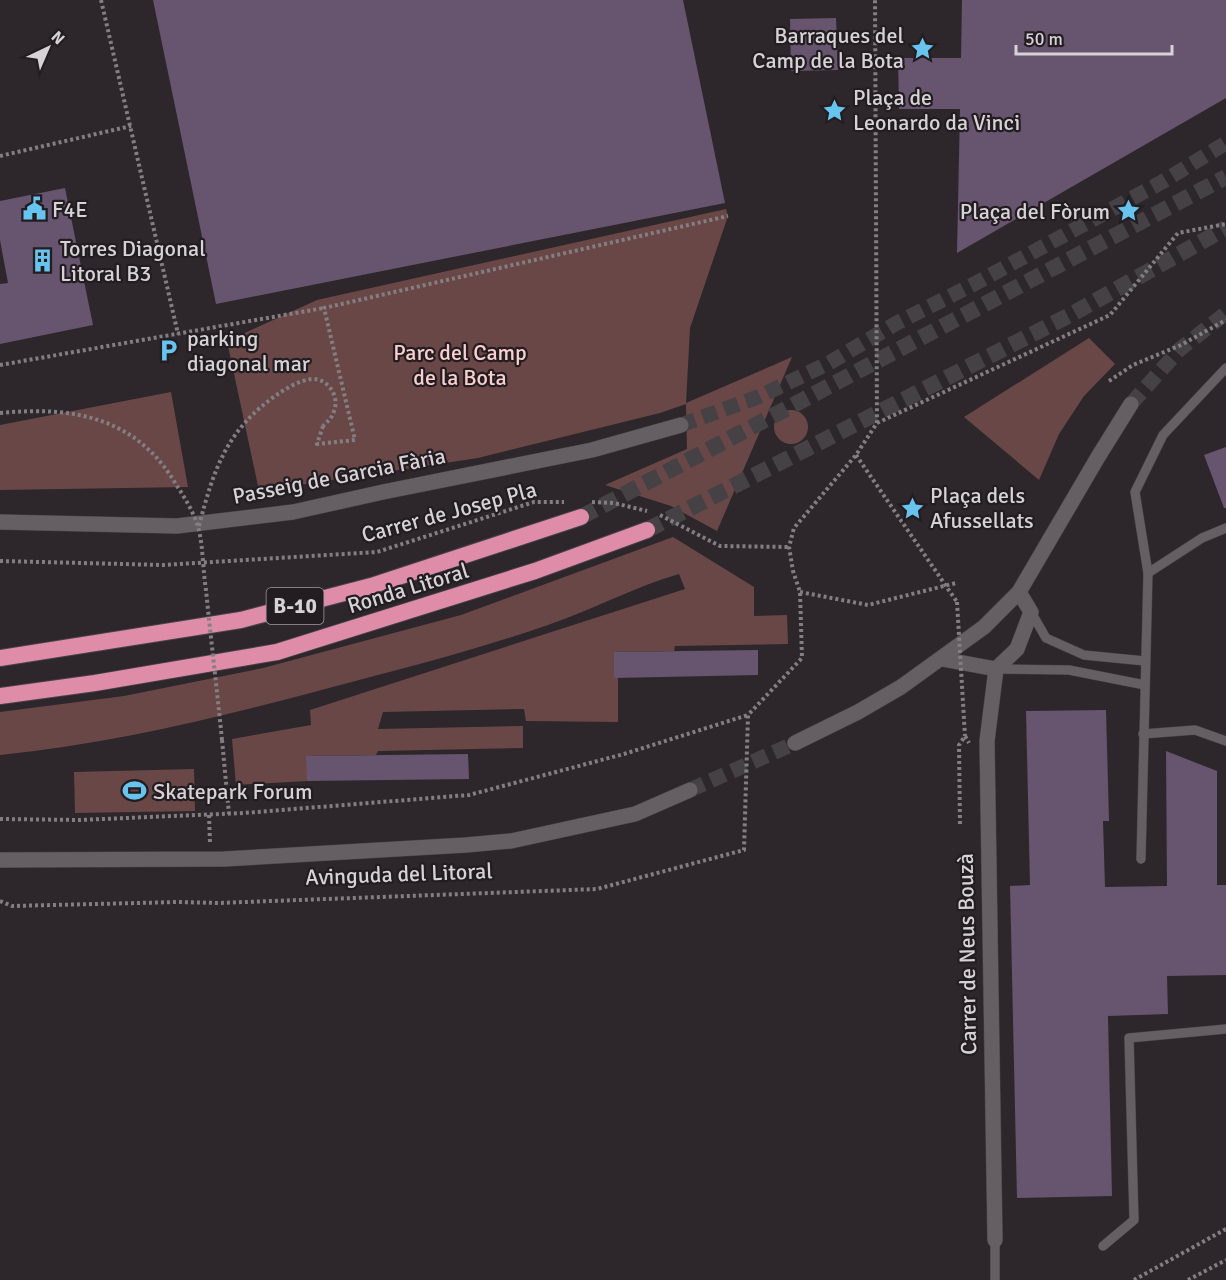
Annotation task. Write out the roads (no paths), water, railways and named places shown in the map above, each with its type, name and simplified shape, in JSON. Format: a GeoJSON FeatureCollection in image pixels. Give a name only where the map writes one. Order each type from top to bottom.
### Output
{"type":"FeatureCollection","features":[{"type":"Feature","properties":{"kind":"highway","name":"Ronda Litoral"},"geometry":{"type":"LineString","coordinates":[[0,658],[241,620],[371,586],[580,517]]}},
{"type":"Feature","properties":{"kind":"highway","name":"Ronda Litoral"},"geometry":{"type":"LineString","coordinates":[[0,696],[50,690],[277,652],[535,571],[647,530]]}},
{"type":"Feature","properties":{"kind":"main road"},"geometry":{"type":"LineString","coordinates":[[795,743],[858,712],[942,659],[984,627],[1019,592],[1131,404]]}},
{"type":"Feature","properties":{"kind":"main road","name":"Passeig de Garcia Fària"},"geometry":{"type":"LineString","coordinates":[[0,522],[177,526],[293,512],[592,450],[681,425]]}},
{"type":"Feature","properties":{"kind":"main road"},"geometry":{"type":"LineString","coordinates":[[942,659],[996,669],[1017,649],[1031,612],[1019,592]]}},
{"type":"Feature","properties":{"kind":"main road","name":"Carrer de Neus Bouzà"},"geometry":{"type":"LineString","coordinates":[[995,1239],[987,741],[996,669]]}},
{"type":"Feature","properties":{"kind":"main road","name":"Avinguda del Litoral"},"geometry":{"type":"LineString","coordinates":[[0,860],[224,859],[489,843],[553,833],[635,814],[690,790]]}},
{"type":"Feature","properties":{"kind":"lane"},"geometry":{"type":"LineString","coordinates":[[1141,859],[1148,573],[1134,492],[1163,435],[1226,368]]}},
{"type":"Feature","properties":{"kind":"lane"},"geometry":{"type":"LineString","coordinates":[[1148,573],[1202,537],[1226,528]]}},
{"type":"Feature","properties":{"kind":"lane"},"geometry":{"type":"LineString","coordinates":[[1031,612],[1046,638],[1084,655],[1145,661]]}},
{"type":"Feature","properties":{"kind":"lane"},"geometry":{"type":"LineString","coordinates":[[996,669],[1069,670],[1145,685]]}},
{"type":"Feature","properties":{"kind":"lane"},"geometry":{"type":"LineString","coordinates":[[1143,735],[1195,730],[1226,741]]}},
{"type":"Feature","properties":{"kind":"lane"},"geometry":{"type":"LineString","coordinates":[[1103,1246],[1134,1220],[1129,1038],[1226,1029]]}},
{"type":"Feature","properties":{"kind":"lane"},"geometry":{"type":"LineString","coordinates":[[995,1239],[995,1280]]}},
{"type":"Feature","properties":{"kind":"tunnel"},"geometry":{"type":"LineString","coordinates":[[681,425],[758,397],[829,363],[895,324],[976,283],[1162,182],[1226,143]]}},
{"type":"Feature","properties":{"kind":"tunnel"},"geometry":{"type":"LineString","coordinates":[[581,517],[1226,177]]}},
{"type":"Feature","properties":{"kind":"tunnel"},"geometry":{"type":"LineString","coordinates":[[647,530],[1072,314],[1226,228]]}},
{"type":"Feature","properties":{"kind":"tunnel"},"geometry":{"type":"LineString","coordinates":[[1131,404],[1179,350],[1226,313]]}},
{"type":"Feature","properties":{"kind":"tunnel"},"geometry":{"type":"LineString","coordinates":[[690,790],[795,743]]}},
{"type":"Feature","properties":{"kind":"place","name":"Barraques del Camp de la Bota"},"geometry":{"type":"Point","coordinates":[922,48]}},
{"type":"Feature","properties":{"kind":"place","name":"Plaça de Leonardo da Vinci"},"geometry":{"type":"Point","coordinates":[835,110]}},
{"type":"Feature","properties":{"kind":"place","name":"F4E"},"geometry":{"type":"Point","coordinates":[34,209]}},
{"type":"Feature","properties":{"kind":"place","name":"Plaça del Fòrum"},"geometry":{"type":"Point","coordinates":[1128,211]}},
{"type":"Feature","properties":{"kind":"place","name":"Torres Diagonal Litoral B3"},"geometry":{"type":"Point","coordinates":[42,261]}},
{"type":"Feature","properties":{"kind":"place","name":"parking diagonal mar"},"geometry":{"type":"Point","coordinates":[169,351]}},
{"type":"Feature","properties":{"kind":"place","name":"Plaça dels Afussellats"},"geometry":{"type":"Point","coordinates":[912,508]}},
{"type":"Feature","properties":{"kind":"place","name":"Skatepark Forum"},"geometry":{"type":"Point","coordinates":[135,791]}},
{"type":"Feature","properties":{"kind":"park label","name":"Parc del Camp de la Bota"},"geometry":{"type":"Point","coordinates":[460,364]}}]}
